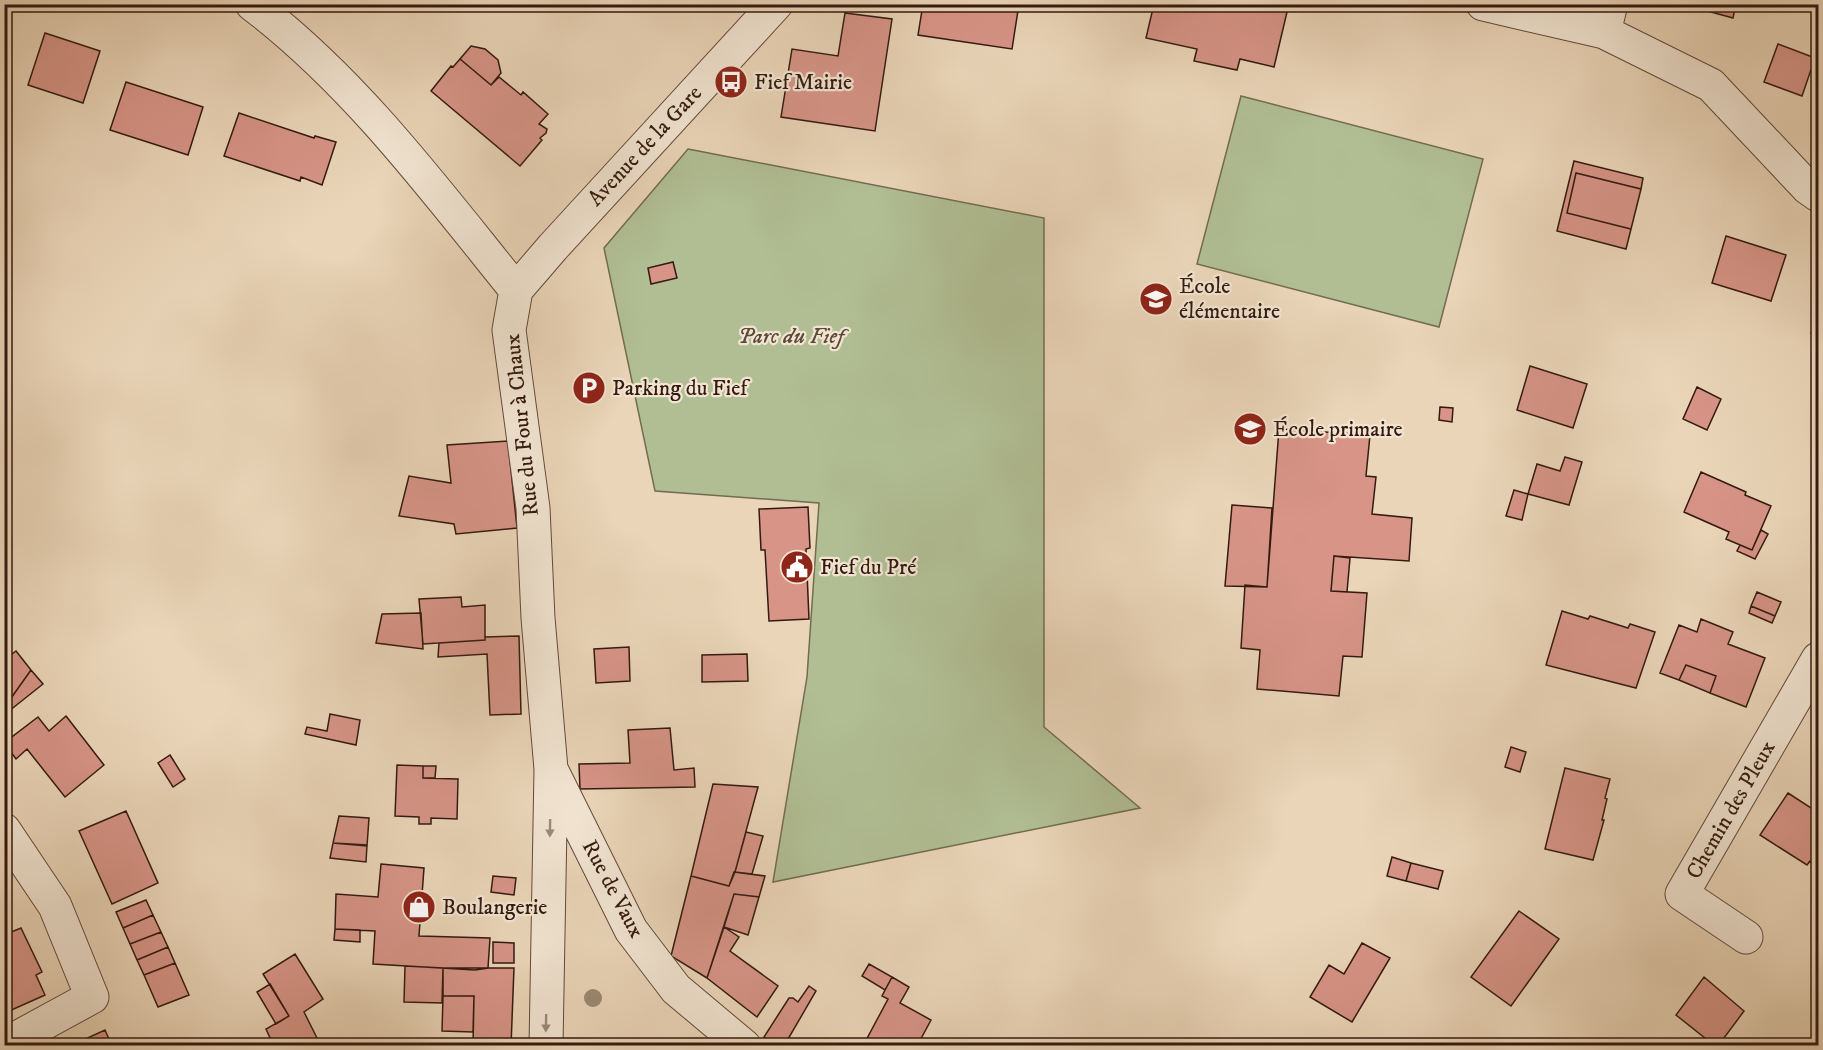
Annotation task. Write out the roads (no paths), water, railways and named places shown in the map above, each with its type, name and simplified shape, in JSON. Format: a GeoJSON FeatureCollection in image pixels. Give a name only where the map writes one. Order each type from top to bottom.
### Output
{"type":"FeatureCollection","features":[{"type":"Feature","properties":{"kind":"street"},"geometry":{"type":"LineString","coordinates":[[252,4],[313,54],[401,149],[516,290]]}},
{"type":"Feature","properties":{"kind":"street","name":"Avenue de la Gare"},"geometry":{"type":"LineString","coordinates":[[516,290],[776,4]]}},
{"type":"Feature","properties":{"kind":"street"},"geometry":{"type":"LineString","coordinates":[[1483,4],[1608,18],[1711,85],[1808,188],[1818,195]]}},
{"type":"Feature","properties":{"kind":"street","name":"Rue du Four à Chaux"},"geometry":{"type":"LineString","coordinates":[[516,290],[509,330],[532,508],[538,618],[551,769],[546,1046]]}},
{"type":"Feature","properties":{"kind":"street","name":"Chemin des Pleux"},"geometry":{"type":"LineString","coordinates":[[1746,937],[1682,894],[1818,659]]}},
{"type":"Feature","properties":{"kind":"street","name":"Rue de Vaux"},"geometry":{"type":"LineString","coordinates":[[551,769],[631,930],[676,989],[744,1046]]}},
{"type":"Feature","properties":{"kind":"street"},"geometry":{"type":"LineString","coordinates":[[4,830],[55,906],[92,997],[4,1045]]}},
{"type":"Feature","properties":{"kind":"place","name":"Fief Mairie"},"geometry":{"type":"Point","coordinates":[731,82]}},
{"type":"Feature","properties":{"kind":"place","name":"École élémentaire"},"geometry":{"type":"Point","coordinates":[1156,299]}},
{"type":"Feature","properties":{"kind":"place","name":"Parking du Fief"},"geometry":{"type":"Point","coordinates":[589,388]}},
{"type":"Feature","properties":{"kind":"place","name":"École primaire"},"geometry":{"type":"Point","coordinates":[1250,429]}},
{"type":"Feature","properties":{"kind":"place","name":"Fief du Pré"},"geometry":{"type":"Point","coordinates":[797,567]}},
{"type":"Feature","properties":{"kind":"place","name":"Boulangerie"},"geometry":{"type":"Point","coordinates":[419,907]}},
{"type":"Feature","properties":{"kind":"park label","name":"Parc du Fief"},"geometry":{"type":"Point","coordinates":[791,336]}}]}
